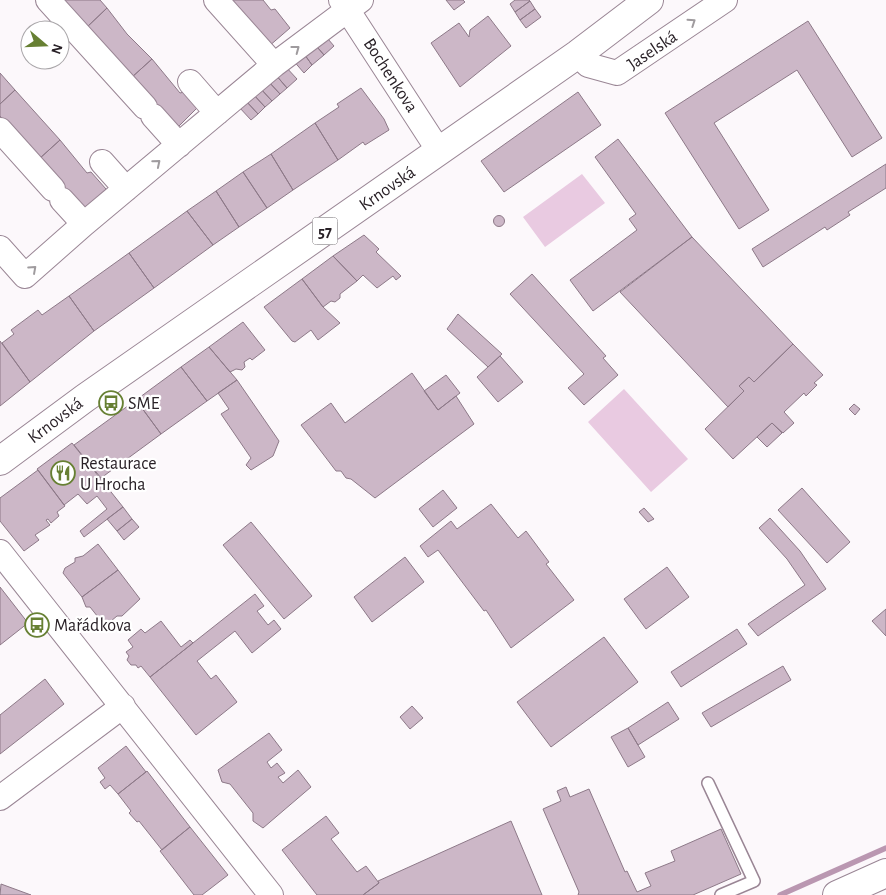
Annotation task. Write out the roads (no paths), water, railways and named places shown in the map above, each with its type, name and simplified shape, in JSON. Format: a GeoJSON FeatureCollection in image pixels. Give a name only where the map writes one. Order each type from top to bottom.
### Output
{"type":"FeatureCollection","features":[{"type":"Feature","properties":{"kind":"main road","name":"Krnovská"},"geometry":{"type":"LineString","coordinates":[[0,461],[85,398],[578,54],[650,0]]}},
{"type":"Feature","properties":{"kind":"main road"},"geometry":{"type":"LineString","coordinates":[[837,895],[886,873]]}},
{"type":"Feature","properties":{"kind":"street"},"geometry":{"type":"LineString","coordinates":[[48,0],[179,144]]}},
{"type":"Feature","properties":{"kind":"street"},"geometry":{"type":"LineString","coordinates":[[216,0],[274,65]]}},
{"type":"Feature","properties":{"kind":"street","name":"Jaselská"},"geometry":{"type":"LineString","coordinates":[[578,54],[588,65],[617,73],[725,0]]}},
{"type":"Feature","properties":{"kind":"street"},"geometry":{"type":"LineString","coordinates":[[0,248],[25,276],[217,112],[350,3]]}},
{"type":"Feature","properties":{"kind":"street","name":"Bochenkova"},"geometry":{"type":"LineString","coordinates":[[350,3],[439,151]]}},
{"type":"Feature","properties":{"kind":"street"},"geometry":{"type":"LineString","coordinates":[[190,82],[217,112]]}},
{"type":"Feature","properties":{"kind":"street"},"geometry":{"type":"LineString","coordinates":[[0,130],[84,224]]}},
{"type":"Feature","properties":{"kind":"street"},"geometry":{"type":"LineString","coordinates":[[102,162],[126,189]]}},
{"type":"Feature","properties":{"kind":"street"},"geometry":{"type":"LineString","coordinates":[[0,552],[123,706],[262,891]]}},
{"type":"Feature","properties":{"kind":"street"},"geometry":{"type":"LineString","coordinates":[[0,798],[123,706]]}},
{"type":"Feature","properties":{"kind":"lane"},"geometry":{"type":"LineString","coordinates":[[708,783],[754,881],[721,895]]}},
{"type":"Feature","properties":{"kind":"waterway"},"geometry":{"type":"LineString","coordinates":[[780,895],[886,848]]}},
{"type":"Feature","properties":{"kind":"place","name":"SME"},"geometry":{"type":"Point","coordinates":[111,403]}},
{"type":"Feature","properties":{"kind":"place","name":"Restaurace U Hrocha"},"geometry":{"type":"Point","coordinates":[63,473]}},
{"type":"Feature","properties":{"kind":"place","name":"Mařádkova"},"geometry":{"type":"Point","coordinates":[37,625]}}]}
